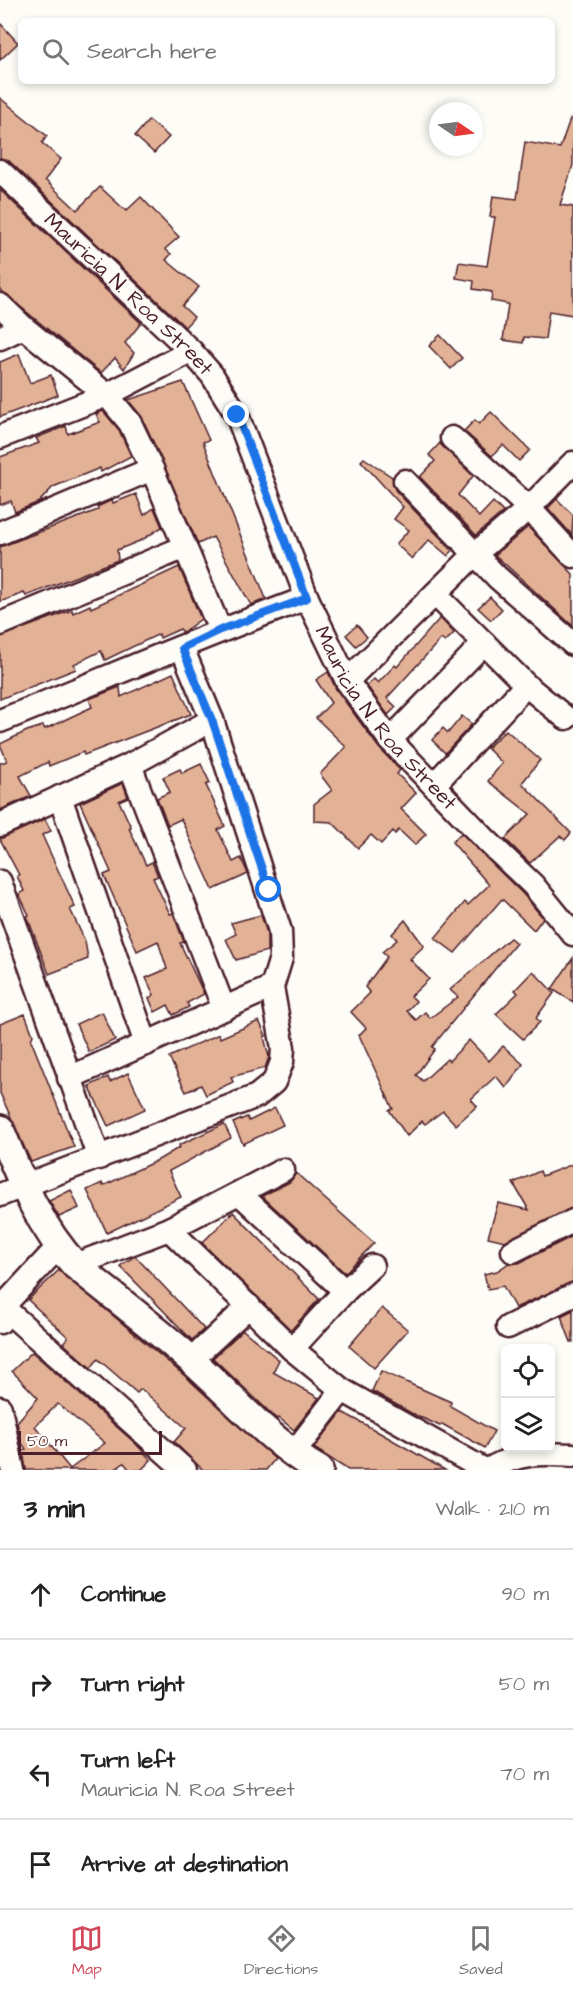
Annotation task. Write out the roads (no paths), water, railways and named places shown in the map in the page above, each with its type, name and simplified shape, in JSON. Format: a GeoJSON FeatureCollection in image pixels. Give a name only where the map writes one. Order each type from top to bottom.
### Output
{"type":"FeatureCollection","features":[{"type":"Feature","properties":{"kind":"street","name":"Mauricia N. Roa Street"},"geometry":{"type":"LineString","coordinates":[[0,171],[191,351],[212,375],[237,415],[307,598],[347,681],[390,740],[533,885],[573,934]]}},
{"type":"Feature","properties":{"kind":"street"},"geometry":{"type":"LineString","coordinates":[[0,305],[23,327],[107,395],[130,423],[152,469],[220,630]]}},
{"type":"Feature","properties":{"kind":"street"},"geometry":{"type":"LineString","coordinates":[[0,338],[23,327]]}},
{"type":"Feature","properties":{"kind":"street"},"geometry":{"type":"LineString","coordinates":[[0,437],[107,395],[191,351]]}},
{"type":"Feature","properties":{"kind":"street"},"geometry":{"type":"LineString","coordinates":[[452,438],[529,508],[573,556]]}},
{"type":"Feature","properties":{"kind":"street"},"geometry":{"type":"LineString","coordinates":[[347,681],[475,554],[529,508],[573,463]]}},
{"type":"Feature","properties":{"kind":"street"},"geometry":{"type":"LineString","coordinates":[[0,533],[152,469]]}},
{"type":"Feature","properties":{"kind":"street"},"geometry":{"type":"LineString","coordinates":[[405,481],[475,554],[573,644]]}},
{"type":"Feature","properties":{"kind":"street"},"geometry":{"type":"LineString","coordinates":[[0,624],[185,548]]}},
{"type":"Feature","properties":{"kind":"street"},"geometry":{"type":"LineString","coordinates":[[435,594],[526,685],[566,718]]}},
{"type":"Feature","properties":{"kind":"street"},"geometry":{"type":"LineString","coordinates":[[0,721],[182,648],[220,630],[307,598]]}},
{"type":"Feature","properties":{"kind":"street"},"geometry":{"type":"LineString","coordinates":[[390,740],[484,643]]}},
{"type":"Feature","properties":{"kind":"street"},"geometry":{"type":"LineString","coordinates":[[12,1190],[257,1096],[274,1082],[282,1062],[283,1048],[272,987],[281,958],[280,931],[212,720],[182,648]]}},
{"type":"Feature","properties":{"kind":"street"},"geometry":{"type":"LineString","coordinates":[[434,785],[526,685]]}},
{"type":"Feature","properties":{"kind":"street"},"geometry":{"type":"LineString","coordinates":[[0,825],[130,765],[212,720]]}},
{"type":"Feature","properties":{"kind":"street"},"geometry":{"type":"LineString","coordinates":[[130,765],[224,1009]]}},
{"type":"Feature","properties":{"kind":"street"},"geometry":{"type":"LineString","coordinates":[[60,797],[146,1044]]}},
{"type":"Feature","properties":{"kind":"street"},"geometry":{"type":"LineString","coordinates":[[0,882],[99,1158]]}},
{"type":"Feature","properties":{"kind":"street"},"geometry":{"type":"LineString","coordinates":[[69,1078],[272,987]]}},
{"type":"Feature","properties":{"kind":"street"},"geometry":{"type":"LineString","coordinates":[[0,1129],[12,1190],[40,1220],[66,1256],[191,1360],[254,1421],[309,1465],[342,1390]]}},
{"type":"Feature","properties":{"kind":"street"},"geometry":{"type":"LineString","coordinates":[[185,1470],[2,1316],[24,1281],[66,1256],[169,1229],[283,1170]]}},
{"type":"Feature","properties":{"kind":"street"},"geometry":{"type":"LineString","coordinates":[[240,1194],[345,1291]]}},
{"type":"Feature","properties":{"kind":"street"},"geometry":{"type":"LineString","coordinates":[[513,1251],[573,1221]]}},
{"type":"Feature","properties":{"kind":"street"},"geometry":{"type":"LineString","coordinates":[[169,1229],[292,1349],[342,1390],[486,1470],[507,1458],[533,1453],[573,1455]]}},
{"type":"Feature","properties":{"kind":"street"},"geometry":{"type":"LineString","coordinates":[[292,1349],[345,1291],[372,1266]]}},
{"type":"Feature","properties":{"kind":"street"},"geometry":{"type":"LineString","coordinates":[[508,1328],[573,1295]]}},
{"type":"Feature","properties":{"kind":"street"},"geometry":{"type":"LineString","coordinates":[[191,1360],[249,1306]]}},
{"type":"Feature","properties":{"kind":"street"},"geometry":{"type":"LineString","coordinates":[[0,1408],[13,1470]]}}]}
